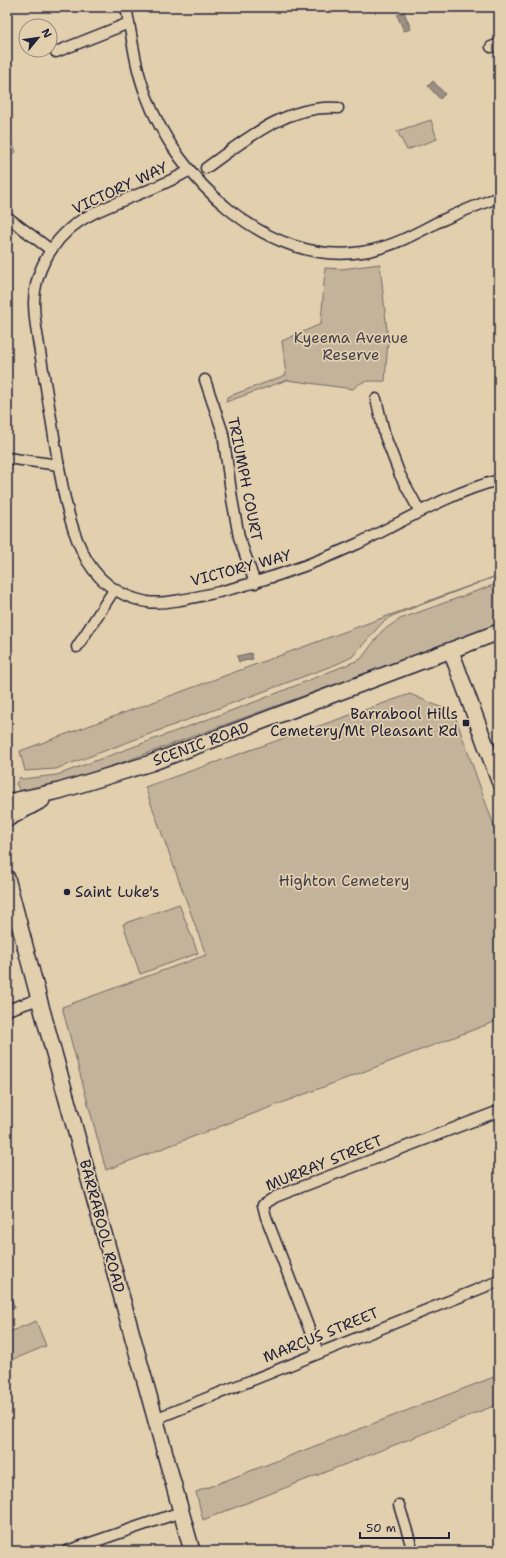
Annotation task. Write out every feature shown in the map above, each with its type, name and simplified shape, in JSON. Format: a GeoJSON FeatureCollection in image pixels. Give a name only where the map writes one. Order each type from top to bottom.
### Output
{"type":"FeatureCollection","features":[{"type":"Feature","properties":{"kind":"main road","name":"SCENIC ROAD"},"geometry":{"type":"LineString","coordinates":[[7,802],[59,791],[151,763],[499,632]]}},
{"type":"Feature","properties":{"kind":"main road"},"geometry":{"type":"LineString","coordinates":[[451,651],[499,781]]}},
{"type":"Feature","properties":{"kind":"main road","name":"SCENIC ROAD"},"geometry":{"type":"LineString","coordinates":[[7,818],[59,791]]}},
{"type":"Feature","properties":{"kind":"main road","name":"BARRABOOL ROAD"},"geometry":{"type":"LineString","coordinates":[[7,878],[38,999],[192,1551]]}},
{"type":"Feature","properties":{"kind":"street"},"geometry":{"type":"LineString","coordinates":[[126,7],[138,69],[146,95],[158,121],[190,170],[202,185],[242,219],[258,229],[291,245],[327,253],[350,254],[386,247],[405,240],[460,212],[499,197]]}},
{"type":"Feature","properties":{"kind":"street"},"geometry":{"type":"LineString","coordinates":[[58,51],[130,23]]}},
{"type":"Feature","properties":{"kind":"street"},"geometry":{"type":"LineString","coordinates":[[206,168],[254,133],[270,124],[311,109],[324,107],[338,108]]}},
{"type":"Feature","properties":{"kind":"street","name":"VICTORY WAY"},"geometry":{"type":"LineString","coordinates":[[190,170],[170,182],[85,218],[64,234],[51,250],[39,275],[34,302],[36,327],[62,486],[71,522],[82,551],[96,574],[114,590],[132,598],[149,602],[167,602],[210,594],[291,572],[328,557],[460,494],[499,480]]}},
{"type":"Feature","properties":{"kind":"street"},"geometry":{"type":"LineString","coordinates":[[7,217],[51,250]]}},
{"type":"Feature","properties":{"kind":"street","name":"TRIUMPH COURT"},"geometry":{"type":"LineString","coordinates":[[205,380],[223,433],[232,499],[238,529],[254,583]]}},
{"type":"Feature","properties":{"kind":"street"},"geometry":{"type":"LineString","coordinates":[[376,399],[385,436],[400,475],[420,512]]}},
{"type":"Feature","properties":{"kind":"street"},"geometry":{"type":"LineString","coordinates":[[7,458],[59,465]]}},
{"type":"Feature","properties":{"kind":"street"},"geometry":{"type":"LineString","coordinates":[[77,646],[114,590]]}},
{"type":"Feature","properties":{"kind":"street"},"geometry":{"type":"LineString","coordinates":[[7,1010],[38,999]]}},
{"type":"Feature","properties":{"kind":"street","name":"MURRAY STREET"},"geometry":{"type":"LineString","coordinates":[[318,1352],[266,1217],[263,1205],[275,1197],[499,1111]]}},
{"type":"Feature","properties":{"kind":"street","name":"MARCUS STREET"},"geometry":{"type":"LineString","coordinates":[[155,1419],[318,1352],[499,1281]]}},
{"type":"Feature","properties":{"kind":"street"},"geometry":{"type":"LineString","coordinates":[[399,1506],[413,1551]]}},
{"type":"Feature","properties":{"kind":"street"},"geometry":{"type":"LineString","coordinates":[[67,1551],[181,1512]]}},
{"type":"Feature","properties":{"kind":"green space"},"geometry":{"type":"Polygon","coordinates":[[[431,120],[437,139],[407,150],[397,131],[431,120]]]}},
{"type":"Feature","properties":{"kind":"green space"},"geometry":{"type":"Polygon","coordinates":[[[7,131],[16,152],[7,155],[7,131]]]}},
{"type":"Feature","properties":{"kind":"green space","name":"Kyeema Avenue Reserve"},"geometry":{"type":"Polygon","coordinates":[[[380,264],[388,340],[385,381],[364,382],[353,389],[287,380],[226,402],[227,397],[286,375],[282,341],[321,324],[325,268],[341,269],[380,264]]]}},
{"type":"Feature","properties":{"kind":"green space"},"geometry":{"type":"Polygon","coordinates":[[[499,575],[392,616],[382,623],[352,657],[337,664],[56,769],[25,771],[20,751],[499,575]]]}},
{"type":"Feature","properties":{"kind":"green space"},"geometry":{"type":"Polygon","coordinates":[[[499,583],[499,624],[66,783],[20,791],[16,784],[20,777],[22,779],[57,775],[260,700],[361,659],[382,631],[400,619],[499,583]]]}},
{"type":"Feature","properties":{"kind":"green space","name":"Highton Cemetery"},"geometry":{"type":"Polygon","coordinates":[[[410,694],[454,713],[499,840],[499,1020],[106,1170],[62,1007],[206,955],[145,787],[410,694]]]}},
{"type":"Feature","properties":{"kind":"green space"},"geometry":{"type":"Polygon","coordinates":[[[179,904],[198,953],[140,974],[123,924],[179,904]]]}},
{"type":"Feature","properties":{"kind":"green space"},"geometry":{"type":"Polygon","coordinates":[[[36,1321],[46,1346],[7,1362],[7,1333],[36,1321]]]}},
{"type":"Feature","properties":{"kind":"green space"},"geometry":{"type":"Polygon","coordinates":[[[499,1375],[499,1404],[203,1520],[196,1492],[499,1375]]]}},
{"type":"Feature","properties":{"kind":"shaded area"},"geometry":{"type":"Polygon","coordinates":[[[404,12],[411,29],[404,31],[397,15],[404,12]]]}},
{"type":"Feature","properties":{"kind":"shaded area"},"geometry":{"type":"Polygon","coordinates":[[[433,81],[445,94],[440,99],[428,86],[433,81]]]}},
{"type":"Feature","properties":{"kind":"shaded area"},"geometry":{"type":"Polygon","coordinates":[[[251,653],[253,659],[239,662],[237,656],[251,653]]]}},
{"type":"Feature","properties":{"kind":"shaded area"},"geometry":{"type":"Polygon","coordinates":[[[9,1293],[15,1308],[8,1311],[7,1294],[9,1293]]]}},
{"type":"Feature","properties":{"kind":"place","name":"Barrabool Hills Cemetery/Mt Pleasant Rd"},"geometry":{"type":"Point","coordinates":[466,723]}},
{"type":"Feature","properties":{"kind":"place","name":"Saint Luke's"},"geometry":{"type":"Point","coordinates":[67,892]}}]}
